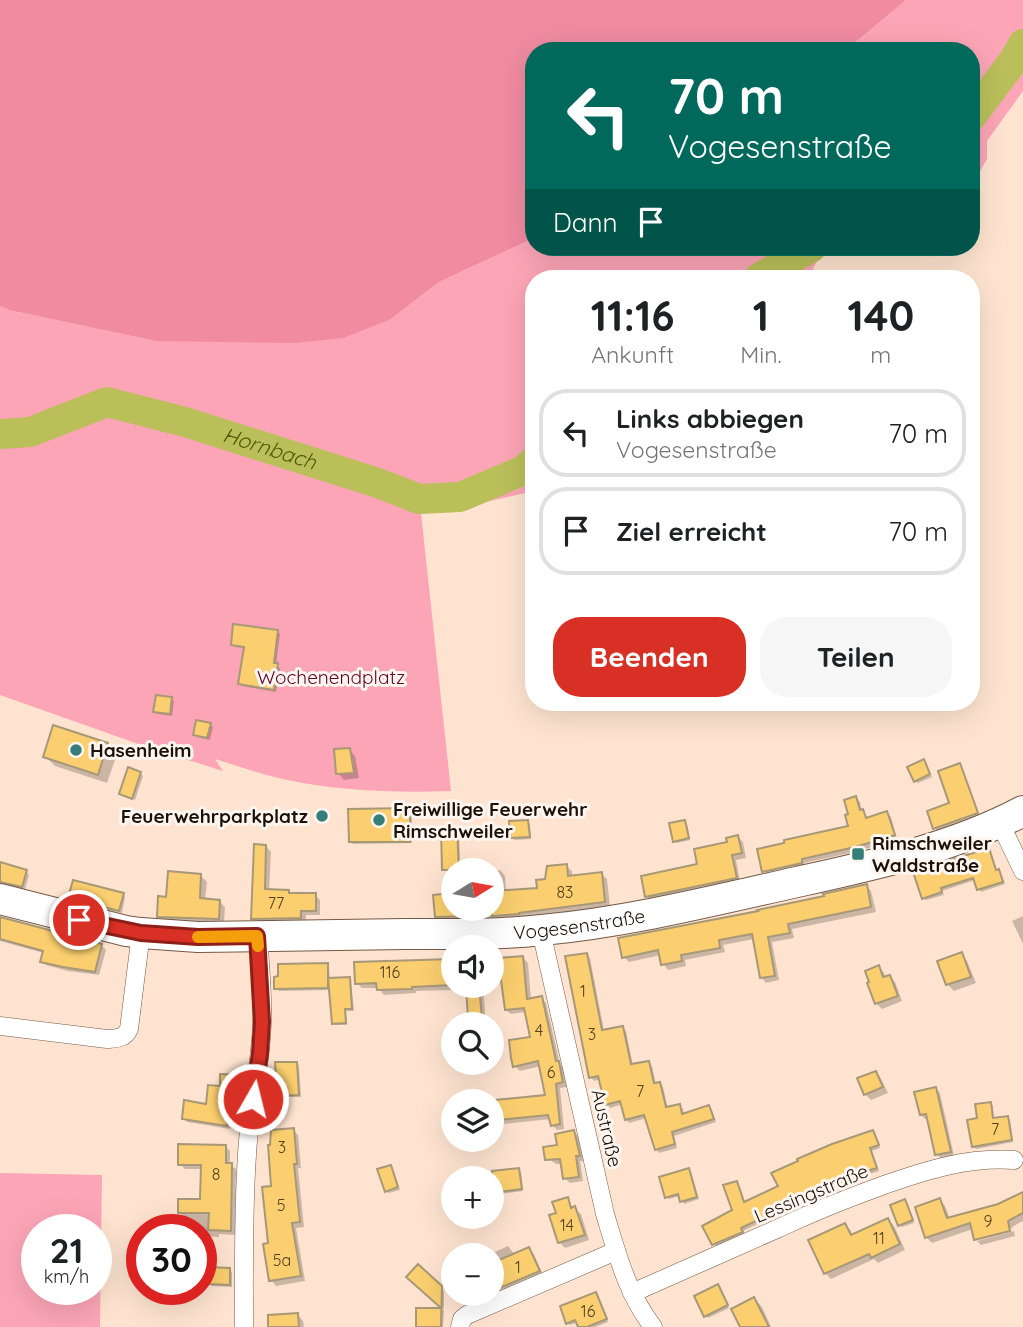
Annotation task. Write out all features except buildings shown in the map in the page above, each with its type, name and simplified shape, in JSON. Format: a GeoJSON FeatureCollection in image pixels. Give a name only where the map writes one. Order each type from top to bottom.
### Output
{"type":"FeatureCollection","features":[{"type":"Feature","properties":{"kind":"main road","name":"Vogesenstraße"},"geometry":{"type":"LineString","coordinates":[[0,899],[141,933],[198,937],[541,930],[643,916],[852,870],[938,846],[1011,817]]}},
{"type":"Feature","properties":{"kind":"street"},"geometry":{"type":"LineString","coordinates":[[1011,817],[1023,871]]}},
{"type":"Feature","properties":{"kind":"street","name":"Austraße"},"geometry":{"type":"LineString","coordinates":[[541,930],[616,1251],[632,1293],[653,1327]]}},
{"type":"Feature","properties":{"kind":"street"},"geometry":{"type":"LineString","coordinates":[[0,1027],[107,1039],[122,1038],[130,1028],[141,933]]}},
{"type":"Feature","properties":{"kind":"street"},"geometry":{"type":"LineString","coordinates":[[244,1327],[247,1155],[262,1022],[257,936]]}},
{"type":"Feature","properties":{"kind":"street","name":"Lessingstraße"},"geometry":{"type":"LineString","coordinates":[[632,1293],[818,1210],[918,1173],[972,1160],[1014,1160]]}},
{"type":"Feature","properties":{"kind":"street"},"geometry":{"type":"LineString","coordinates":[[460,1327],[462,1319],[467,1315],[616,1251]]}},
{"type":"Feature","properties":{"kind":"green space"},"geometry":{"type":"Polygon","coordinates":[[[906,0],[1023,0],[1023,91],[987,141],[987,159],[980,171],[980,42],[856,42],[906,0]]]}},
{"type":"Feature","properties":{"kind":"green space","name":"Wochenendplatz"},"geometry":{"type":"Polygon","coordinates":[[[525,242],[525,256],[821,256],[812,270],[525,270],[525,493],[459,508],[421,513],[451,791],[345,789],[274,777],[215,759],[223,771],[0,695],[0,306],[155,341],[391,319],[439,282],[525,242]]]}},
{"type":"Feature","properties":{"kind":"green space"},"geometry":{"type":"Polygon","coordinates":[[[0,1173],[102,1175],[101,1214],[21,1214],[21,1305],[100,1305],[100,1327],[0,1327],[0,1173]]]}},
{"type":"Feature","properties":{"kind":"shaded area"},"geometry":{"type":"Polygon","coordinates":[[[0,0],[906,0],[856,42],[525,42],[525,242],[439,282],[391,319],[343,338],[294,343],[155,341],[0,306],[0,0]]]}},
{"type":"Feature","properties":{"kind":"waterway","name":"Hornbach"},"geometry":{"type":"LineString","coordinates":[[980,105],[1023,44]]}},
{"type":"Feature","properties":{"kind":"waterway","name":"Hornbach"},"geometry":{"type":"LineString","coordinates":[[773,270],[797,256]]}},
{"type":"Feature","properties":{"kind":"waterway","name":"Hornbach"},"geometry":{"type":"LineString","coordinates":[[0,434],[30,432],[107,402],[185,422],[378,483],[419,499],[460,497],[525,469]]}},
{"type":"Feature","properties":{"kind":"slow traffic"},"geometry":{"type":"LineString","coordinates":[[198,937],[257,936],[258,946]]}},
{"type":"Feature","properties":{"kind":"place","name":"Hasenheim"},"geometry":{"type":"Point","coordinates":[76,750]}},
{"type":"Feature","properties":{"kind":"place","name":"Feuerwehrparkplatz"},"geometry":{"type":"Point","coordinates":[322,816]}},
{"type":"Feature","properties":{"kind":"place","name":"Freiwillige Feuerwehr Rimschweiler"},"geometry":{"type":"Point","coordinates":[379,820]}},
{"type":"Feature","properties":{"kind":"place","name":"Rimschweiler Waldstraße"},"geometry":{"type":"Point","coordinates":[858,854]}},
{"type":"Feature","properties":{"kind":"route"},"geometry":{"type":"LineString","coordinates":[[79,920],[126,931],[168,936],[257,936],[262,1022],[253,1099]]}}]}
